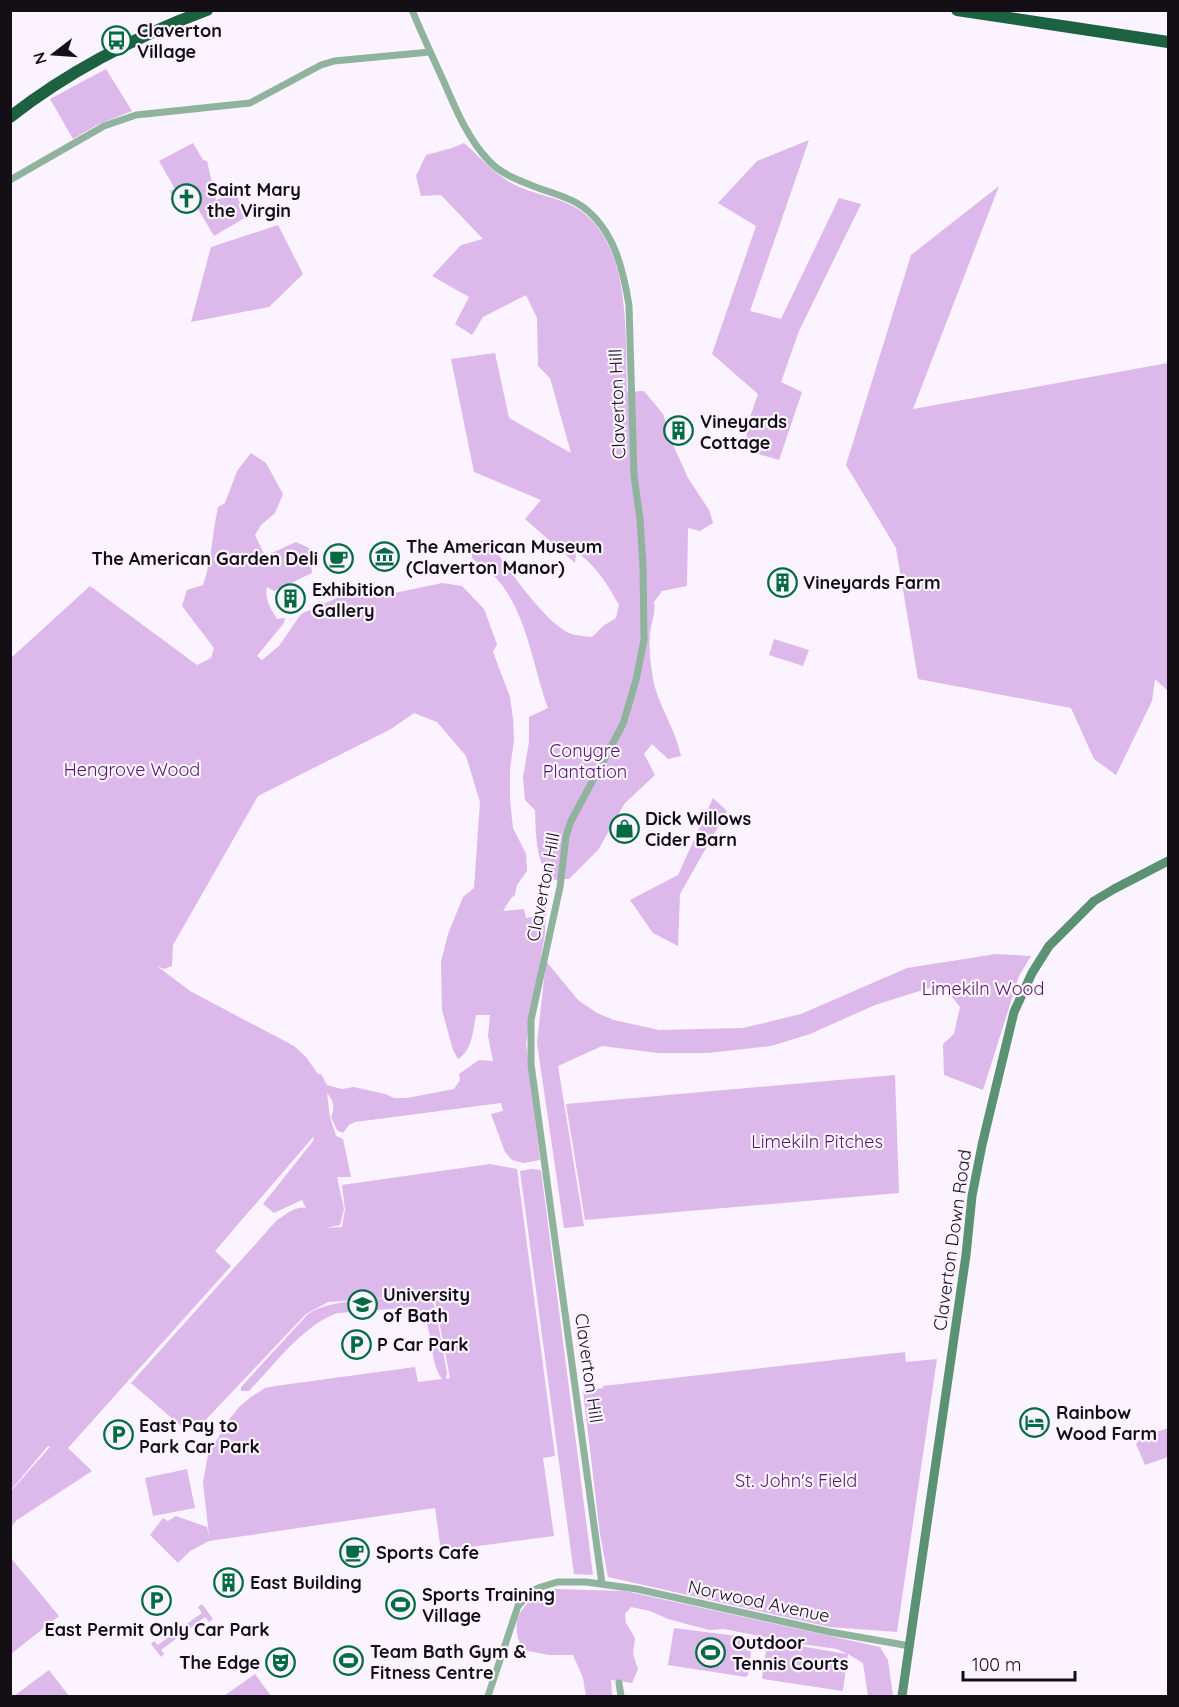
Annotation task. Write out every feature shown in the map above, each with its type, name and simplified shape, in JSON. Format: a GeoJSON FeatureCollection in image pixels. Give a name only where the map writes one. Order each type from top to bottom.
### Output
{"type":"FeatureCollection","features":[{"type":"Feature","properties":{"kind":"highway"},"geometry":{"type":"LineString","coordinates":[[10,117],[102,57],[193,13],[207,10]]}},
{"type":"Feature","properties":{"kind":"highway"},"geometry":{"type":"LineString","coordinates":[[957,10],[1168,42]]}},
{"type":"Feature","properties":{"kind":"street","name":"Claverton Hill"},"geometry":{"type":"LineString","coordinates":[[412,10],[472,140],[490,163],[513,179],[566,198],[583,207],[601,226],[613,245],[620,262],[629,305],[634,476],[643,566],[644,640],[636,680],[623,724],[571,821],[566,836],[560,887],[531,1020],[530,1041],[531,1064],[602,1584]]}},
{"type":"Feature","properties":{"kind":"street"},"geometry":{"type":"LineString","coordinates":[[10,180],[88,133],[127,117],[250,103],[321,65],[334,61],[430,52]]}},
{"type":"Feature","properties":{"kind":"street","name":"Claverton Down Road"},"geometry":{"type":"LineString","coordinates":[[902,1696],[966,1255],[972,1196],[1014,1012],[1032,973],[1049,946],[1083,912],[1114,889],[1168,861]]}},
{"type":"Feature","properties":{"kind":"street","name":"Norwood Avenue"},"geometry":{"type":"LineString","coordinates":[[488,1696],[518,1606],[531,1592],[556,1582],[602,1584],[637,1589],[830,1632],[910,1647]]}},
{"type":"Feature","properties":{"kind":"street"},"geometry":{"type":"LineString","coordinates":[[619,1683],[621,1696]]}},
{"type":"Feature","properties":{"kind":"green space"},"geometry":{"type":"Polygon","coordinates":[[[106,69],[132,111],[97,125],[73,139],[50,99],[106,69]]]}},
{"type":"Feature","properties":{"kind":"green space"},"geometry":{"type":"Polygon","coordinates":[[[809,140],[750,311],[781,319],[839,198],[861,204],[799,331],[781,382],[802,392],[779,460],[748,451],[746,429],[758,394],[712,354],[756,226],[718,203],[757,161],[809,140]]]}},
{"type":"Feature","properties":{"kind":"green space"},"geometry":{"type":"Polygon","coordinates":[[[193,143],[203,160],[207,161],[216,200],[237,193],[248,216],[214,236],[198,209],[192,212],[189,206],[185,208],[182,204],[177,206],[170,191],[175,189],[159,161],[193,143]]]}},
{"type":"Feature","properties":{"kind":"green space","name":"Conygre Plantation"},"geometry":{"type":"Polygon","coordinates":[[[464,143],[506,180],[521,188],[573,206],[598,227],[609,247],[622,294],[627,392],[644,391],[663,414],[688,478],[709,510],[713,523],[700,531],[688,528],[687,586],[662,591],[654,602],[650,643],[654,683],[681,756],[668,759],[652,744],[644,754],[655,775],[625,803],[598,850],[569,879],[552,880],[546,873],[539,856],[535,810],[525,800],[523,777],[529,742],[529,717],[548,708],[516,608],[497,579],[472,558],[472,542],[488,540],[536,605],[559,627],[569,633],[592,637],[616,618],[619,605],[606,583],[590,563],[576,552],[575,563],[525,519],[541,500],[474,472],[451,359],[495,353],[509,418],[571,453],[550,378],[538,366],[537,318],[526,295],[483,317],[472,335],[455,324],[469,297],[432,276],[461,245],[483,239],[441,195],[421,196],[416,176],[426,155],[464,143]]]}},
{"type":"Feature","properties":{"kind":"green space"},"geometry":{"type":"Polygon","coordinates":[[[999,186],[913,409],[1168,363],[1168,691],[1155,679],[1152,701],[1116,775],[1094,759],[1071,708],[918,679],[896,548],[846,465],[911,255],[999,186]]]}},
{"type":"Feature","properties":{"kind":"green space"},"geometry":{"type":"Polygon","coordinates":[[[278,225],[303,274],[269,307],[191,322],[211,247],[278,225]]]}},
{"type":"Feature","properties":{"kind":"green space","name":"Hengrove Wood"},"geometry":{"type":"Polygon","coordinates":[[[251,453],[266,463],[283,494],[275,513],[261,525],[255,535],[265,556],[296,542],[309,548],[312,573],[274,591],[267,587],[267,600],[272,611],[277,619],[285,618],[284,623],[257,656],[262,660],[279,646],[301,614],[339,597],[349,594],[375,597],[442,583],[462,586],[484,609],[497,644],[493,652],[510,697],[513,719],[510,799],[513,828],[526,854],[527,871],[517,885],[515,895],[503,911],[524,909],[526,918],[537,916],[538,907],[546,906],[545,933],[526,1043],[540,1160],[523,1163],[512,1160],[505,1152],[491,1114],[503,1111],[501,1103],[355,1122],[349,1125],[343,1133],[337,1130],[331,1117],[333,1104],[327,1093],[330,1117],[336,1136],[343,1139],[351,1177],[337,1177],[344,1209],[340,1225],[326,1228],[342,1227],[345,1210],[342,1185],[490,1164],[517,1169],[555,1456],[543,1458],[554,1536],[441,1551],[435,1508],[209,1541],[190,1551],[178,1563],[150,1535],[163,1518],[168,1521],[176,1516],[207,1527],[209,1536],[203,1482],[208,1455],[239,1407],[265,1388],[415,1367],[418,1382],[442,1379],[434,1362],[426,1323],[416,1307],[338,1313],[326,1318],[290,1346],[249,1391],[241,1391],[241,1387],[308,1314],[319,1308],[332,1304],[380,1299],[424,1297],[430,1299],[435,1307],[447,1373],[446,1379],[450,1378],[435,1301],[428,1295],[328,1302],[306,1314],[195,1431],[181,1426],[131,1383],[277,1220],[294,1209],[306,1208],[302,1200],[274,1213],[263,1204],[313,1141],[314,1136],[215,1251],[231,1266],[68,1448],[92,1471],[17,1520],[11,1527],[11,1491],[50,1447],[48,1446],[11,1490],[11,658],[90,586],[197,665],[211,658],[214,648],[182,606],[187,590],[203,585],[218,507],[225,503],[237,471],[251,453]],[[414,713],[391,729],[258,796],[173,945],[172,966],[164,969],[157,966],[190,991],[294,1046],[306,1057],[318,1074],[321,1074],[327,1085],[342,1089],[354,1087],[394,1098],[407,1098],[454,1089],[460,1080],[459,1074],[479,1060],[493,1061],[488,1036],[490,1015],[476,1015],[469,1046],[458,1059],[453,1050],[442,1010],[441,962],[448,934],[463,897],[474,888],[480,802],[466,756],[437,722],[414,713]]]}},
{"type":"Feature","properties":{"kind":"green space"},"geometry":{"type":"Polygon","coordinates":[[[774,639],[809,650],[803,666],[769,655],[774,639]]]}},
{"type":"Feature","properties":{"kind":"green space"},"geometry":{"type":"Polygon","coordinates":[[[713,798],[727,811],[680,894],[678,946],[653,933],[630,900],[678,875],[713,798]]]}},
{"type":"Feature","properties":{"kind":"green space","name":"Limekiln Wood"},"geometry":{"type":"Polygon","coordinates":[[[996,954],[1031,956],[1019,976],[983,1090],[944,1075],[943,1044],[954,1034],[960,1007],[942,984],[875,1005],[810,1034],[771,1046],[708,1053],[658,1053],[602,1046],[558,1066],[584,1226],[564,1228],[537,1043],[546,961],[578,1000],[597,1013],[614,1020],[659,1030],[743,1028],[801,1014],[907,968],[996,954]]]}},
{"type":"Feature","properties":{"kind":"green space","name":"Limekiln Pitches"},"geometry":{"type":"Polygon","coordinates":[[[895,1075],[899,1193],[585,1220],[566,1104],[895,1075]]]}},
{"type":"Feature","properties":{"kind":"green space"},"geometry":{"type":"Polygon","coordinates":[[[541,1170],[593,1575],[574,1574],[520,1171],[541,1170]]]}},
{"type":"Feature","properties":{"kind":"green space","name":"St. John's Field"},"geometry":{"type":"Polygon","coordinates":[[[905,1352],[906,1362],[937,1359],[897,1632],[830,1627],[608,1577],[600,1534],[583,1391],[603,1388],[603,1386],[905,1352]]]}},
{"type":"Feature","properties":{"kind":"green space"},"geometry":{"type":"Polygon","coordinates":[[[1168,1428],[1168,1457],[1145,1465],[1136,1444],[1142,1437],[1168,1428]]]}},
{"type":"Feature","properties":{"kind":"green space"},"geometry":{"type":"Polygon","coordinates":[[[187,1469],[195,1508],[153,1516],[145,1478],[187,1469]]]}},
{"type":"Feature","properties":{"kind":"green space"},"geometry":{"type":"Polygon","coordinates":[[[10,1557],[59,1616],[11,1654],[10,1654],[10,1557]]]}},
{"type":"Feature","properties":{"kind":"green space"},"geometry":{"type":"Polygon","coordinates":[[[555,1589],[625,1591],[880,1647],[888,1660],[893,1696],[868,1696],[863,1663],[848,1654],[842,1691],[762,1678],[767,1643],[770,1641],[847,1654],[837,1649],[724,1629],[709,1630],[631,1607],[625,1614],[626,1623],[635,1638],[633,1654],[638,1669],[632,1683],[611,1680],[612,1696],[586,1696],[583,1678],[573,1655],[549,1655],[523,1650],[518,1639],[517,1628],[521,1611],[535,1598],[555,1589]]]}},
{"type":"Feature","properties":{"kind":"green space"},"geometry":{"type":"Polygon","coordinates":[[[202,1604],[213,1619],[209,1622],[205,1617],[161,1650],[164,1654],[161,1657],[151,1644],[154,1641],[158,1645],[202,1613],[198,1607],[202,1604]]]}},
{"type":"Feature","properties":{"kind":"green space","name":"Outdoor Tennis Courts"},"geometry":{"type":"Polygon","coordinates":[[[674,1628],[753,1638],[748,1675],[746,1677],[668,1665],[674,1628]]]}},
{"type":"Feature","properties":{"kind":"green space"},"geometry":{"type":"Polygon","coordinates":[[[49,1670],[69,1696],[14,1696],[49,1670]]]}},
{"type":"Feature","properties":{"kind":"green space"},"geometry":{"type":"Polygon","coordinates":[[[255,1674],[271,1696],[224,1696],[255,1674]]]}},
{"type":"Feature","properties":{"kind":"place","name":"Claverton Village"},"geometry":{"type":"Point","coordinates":[116,40]}},
{"type":"Feature","properties":{"kind":"place","name":"Saint Mary the Virgin"},"geometry":{"type":"Point","coordinates":[186,199]}},
{"type":"Feature","properties":{"kind":"place","name":"Vineyards Cottage"},"geometry":{"type":"Point","coordinates":[679,431]}},
{"type":"Feature","properties":{"kind":"place","name":"The American Museum (Claverton Manor)"},"geometry":{"type":"Point","coordinates":[385,556]}},
{"type":"Feature","properties":{"kind":"place","name":"The American Garden Deli"},"geometry":{"type":"Point","coordinates":[339,558]}},
{"type":"Feature","properties":{"kind":"place","name":"Vineyards Farm"},"geometry":{"type":"Point","coordinates":[782,582]}},
{"type":"Feature","properties":{"kind":"place","name":"Exhibition Gallery"},"geometry":{"type":"Point","coordinates":[291,599]}},
{"type":"Feature","properties":{"kind":"place","name":"Dick Willows Cider Barn"},"geometry":{"type":"Point","coordinates":[624,828]}},
{"type":"Feature","properties":{"kind":"place","name":"University of Bath"},"geometry":{"type":"Point","coordinates":[362,1304]}},
{"type":"Feature","properties":{"kind":"place","name":"P Car Park"},"geometry":{"type":"Point","coordinates":[356,1344]}},
{"type":"Feature","properties":{"kind":"place","name":"Rainbow Wood Farm"},"geometry":{"type":"Point","coordinates":[1035,1422]}},
{"type":"Feature","properties":{"kind":"place","name":"East Pay to Park Car Park"},"geometry":{"type":"Point","coordinates":[118,1435]}},
{"type":"Feature","properties":{"kind":"place","name":"Sports Cafe"},"geometry":{"type":"Point","coordinates":[355,1552]}},
{"type":"Feature","properties":{"kind":"place","name":"East Building"},"geometry":{"type":"Point","coordinates":[229,1582]}},
{"type":"Feature","properties":{"kind":"place","name":"East Permit Only Car Park"},"geometry":{"type":"Point","coordinates":[157,1600]}},
{"type":"Feature","properties":{"kind":"place","name":"Sports Training Village"},"geometry":{"type":"Point","coordinates":[401,1604]}},
{"type":"Feature","properties":{"kind":"place","name":"Outdoor Tennis Courts"},"geometry":{"type":"Point","coordinates":[711,1652]}},
{"type":"Feature","properties":{"kind":"place","name":"Team Bath Gym & Fitness Centre"},"geometry":{"type":"Point","coordinates":[349,1661]}},
{"type":"Feature","properties":{"kind":"place","name":"The Edge"},"geometry":{"type":"Point","coordinates":[281,1662]}}]}
